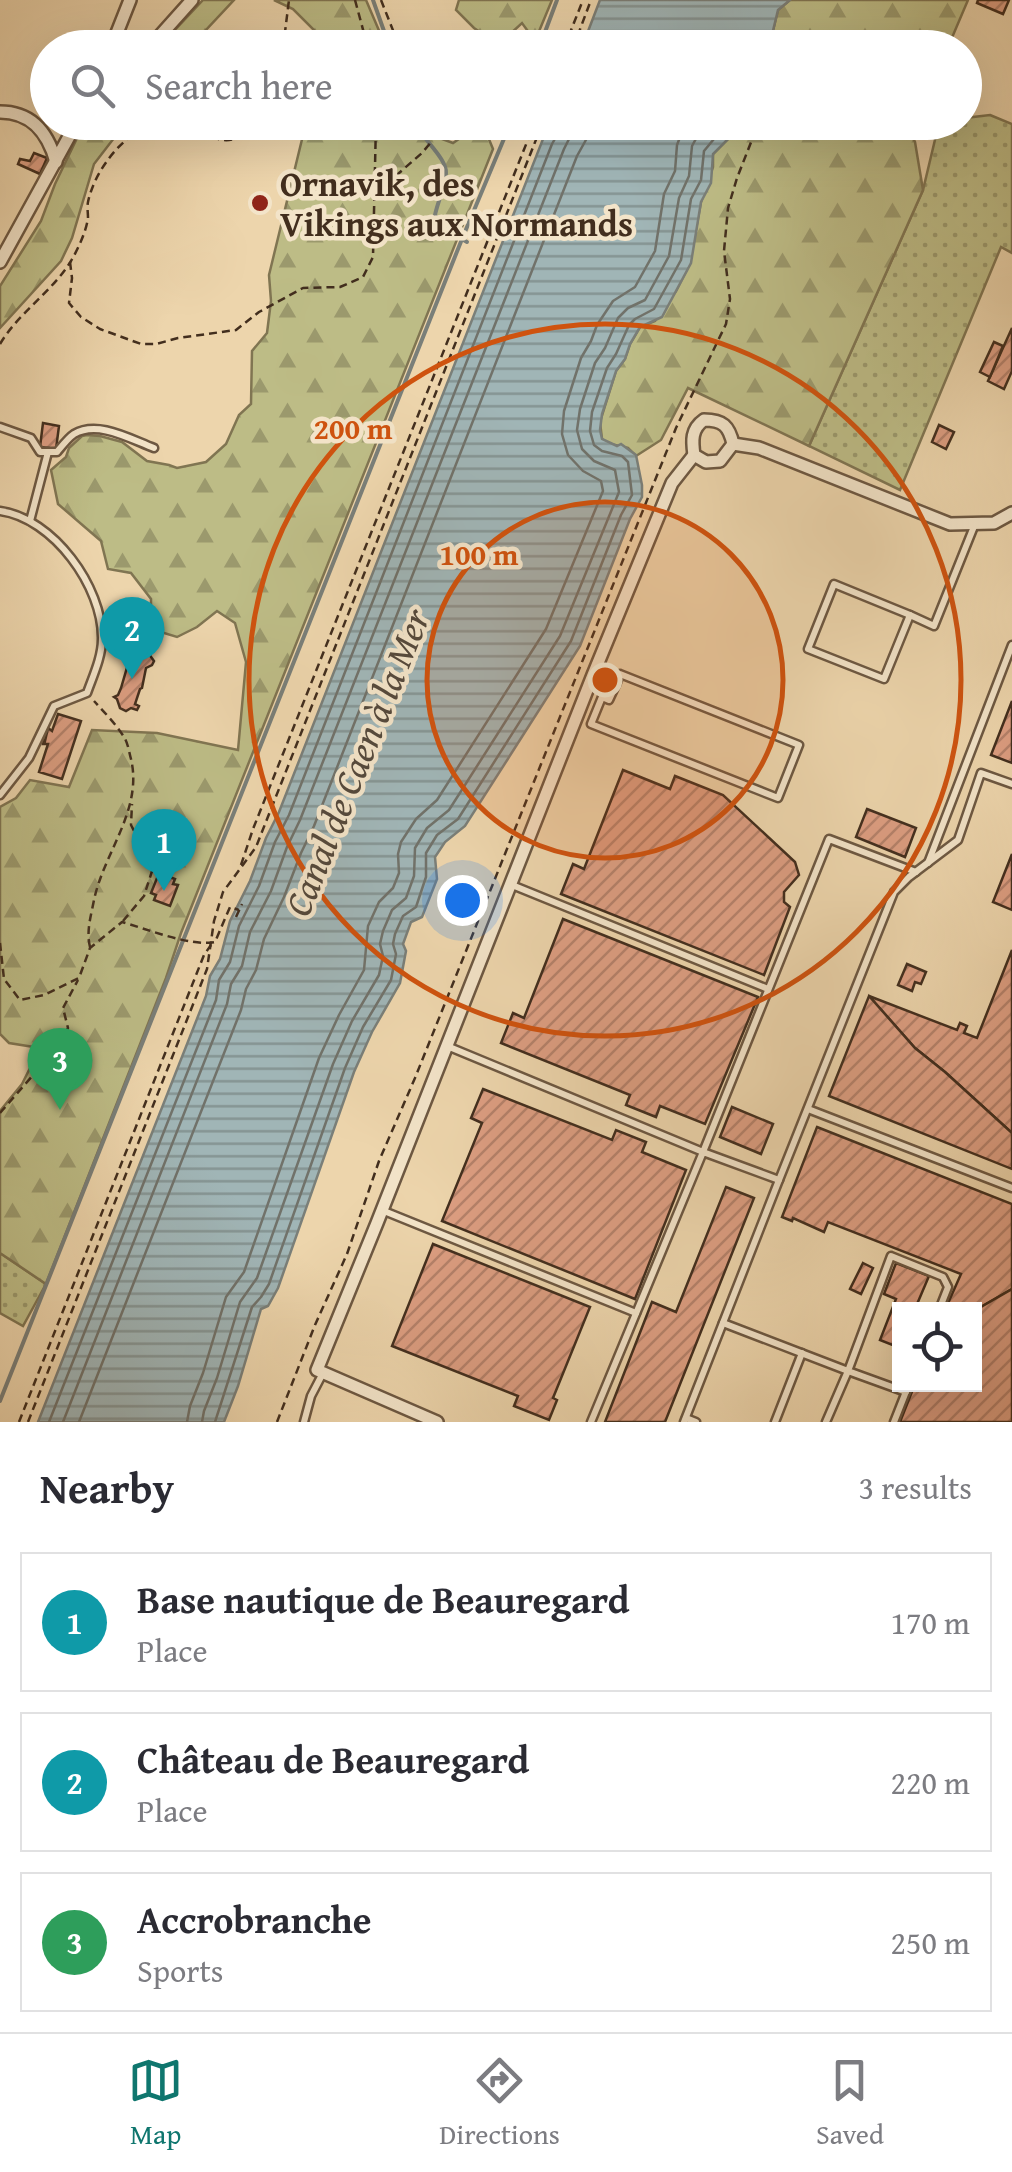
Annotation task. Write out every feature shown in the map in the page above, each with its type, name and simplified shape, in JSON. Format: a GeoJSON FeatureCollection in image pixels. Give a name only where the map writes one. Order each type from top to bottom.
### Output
{"type":"FeatureCollection","features":[{"type":"Feature","properties":{"kind":"street"},"geometry":{"type":"LineString","coordinates":[[119,30],[130,0]]}},
{"type":"Feature","properties":{"kind":"street"},"geometry":{"type":"LineString","coordinates":[[165,30],[192,0]]}},
{"type":"Feature","properties":{"kind":"street"},"geometry":{"type":"LineString","coordinates":[[0,112],[30,120]]}},
{"type":"Feature","properties":{"kind":"street"},"geometry":{"type":"LineString","coordinates":[[48,140],[56,162]]}},
{"type":"Feature","properties":{"kind":"street"},"geometry":{"type":"LineString","coordinates":[[1,258],[68,140]]}},
{"type":"Feature","properties":{"kind":"street"},"geometry":{"type":"LineString","coordinates":[[437,1422],[317,1370],[672,482],[694,455],[696,425],[704,420],[719,420],[729,428],[733,444],[720,461],[706,462],[694,455]]}},
{"type":"Feature","properties":{"kind":"street"},"geometry":{"type":"LineString","coordinates":[[733,444],[758,448],[950,524],[994,523],[1012,513]]}},
{"type":"Feature","properties":{"kind":"lane"},"geometry":{"type":"LineString","coordinates":[[0,427],[31,438],[40,452],[57,452],[72,435],[89,429],[107,431],[154,448]]}},
{"type":"Feature","properties":{"kind":"lane"},"geometry":{"type":"LineString","coordinates":[[30,521],[48,452]]}},
{"type":"Feature","properties":{"kind":"lane"},"geometry":{"type":"LineString","coordinates":[[0,511],[30,521],[72,556],[96,608],[103,644],[88,693],[54,706],[29,758],[0,795]]}},
{"type":"Feature","properties":{"kind":"lane"},"geometry":{"type":"LineString","coordinates":[[910,615],[884,679],[808,649],[834,584],[910,615],[934,626],[975,524]]}},
{"type":"Feature","properties":{"kind":"lane"},"geometry":{"type":"LineString","coordinates":[[927,864],[1012,645]]}},
{"type":"Feature","properties":{"kind":"lane"},"geometry":{"type":"LineString","coordinates":[[620,674],[800,744],[778,798],[592,724],[602,698],[610,700],[616,685],[620,674]]}},
{"type":"Feature","properties":{"kind":"lane"},"geometry":{"type":"LineString","coordinates":[[593,676],[616,685]]}},
{"type":"Feature","properties":{"kind":"lane"},"geometry":{"type":"LineString","coordinates":[[696,1422],[685,1420],[894,892],[958,840],[981,772],[1012,784]]}},
{"type":"Feature","properties":{"kind":"lane"},"geometry":{"type":"LineString","coordinates":[[591,1422],[829,839],[916,872]]}},
{"type":"Feature","properties":{"kind":"lane"},"geometry":{"type":"LineString","coordinates":[[511,884],[768,989]]}},
{"type":"Feature","properties":{"kind":"lane"},"geometry":{"type":"LineString","coordinates":[[447,1046],[779,1180]]}},
{"type":"Feature","properties":{"kind":"lane"},"geometry":{"type":"LineString","coordinates":[[808,1109],[1012,1188]]}},
{"type":"Feature","properties":{"kind":"lane"},"geometry":{"type":"LineString","coordinates":[[382,1210],[636,1314]]}},
{"type":"Feature","properties":{"kind":"lane"},"geometry":{"type":"LineString","coordinates":[[826,1422],[891,1256],[943,1278],[948,1287],[942,1302]]}},
{"type":"Feature","properties":{"kind":"lane"},"geometry":{"type":"LineString","coordinates":[[723,1323],[892,1384]]}},
{"type":"Feature","properties":{"kind":"lane"},"geometry":{"type":"LineString","coordinates":[[775,1422],[802,1354]]}},
{"type":"Feature","properties":{"kind":"lane"},"geometry":{"type":"LineString","coordinates":[[304,1422],[323,1373]]}},
{"type":"Feature","properties":{"kind":"lane"},"geometry":{"type":"LineString","coordinates":[[894,1422],[905,1392]]}},
{"type":"Feature","properties":{"kind":"path"},"geometry":{"type":"LineString","coordinates":[[285,30],[289,0]]}},
{"type":"Feature","properties":{"kind":"path"},"geometry":{"type":"LineString","coordinates":[[355,0],[363,30]]}},
{"type":"Feature","properties":{"kind":"path"},"geometry":{"type":"LineString","coordinates":[[381,0],[393,30]]}},
{"type":"Feature","properties":{"kind":"path"},"geometry":{"type":"LineString","coordinates":[[571,30],[583,0]]}},
{"type":"Feature","properties":{"kind":"path"},"geometry":{"type":"LineString","coordinates":[[580,30],[592,0]]}},
{"type":"Feature","properties":{"kind":"path"},"geometry":{"type":"LineString","coordinates":[[0,344],[70,262],[88,222],[88,202],[99,176],[116,148],[126,140]]}},
{"type":"Feature","properties":{"kind":"path"},"geometry":{"type":"LineString","coordinates":[[70,262],[69,302],[81,317],[100,329],[142,344],[236,330],[302,288],[340,287],[363,277],[373,257],[376,140]]}},
{"type":"Feature","properties":{"kind":"path"},"geometry":{"type":"LineString","coordinates":[[375,194],[422,154],[432,140]]}},
{"type":"Feature","properties":{"kind":"path"},"geometry":{"type":"LineString","coordinates":[[241,866],[527,140]]}},
{"type":"Feature","properties":{"kind":"path"},"geometry":{"type":"LineString","coordinates":[[28,1422],[207,970],[219,902],[228,883],[256,847],[536,140]]}},
{"type":"Feature","properties":{"kind":"path"},"geometry":{"type":"LineString","coordinates":[[277,1422],[676,428],[726,324],[730,299],[724,251],[728,208],[751,140]]}},
{"type":"Feature","properties":{"kind":"path"},"geometry":{"type":"LineString","coordinates":[[88,693],[126,739],[132,765],[131,825],[153,868],[144,896],[122,922],[90,948]]}},
{"type":"Feature","properties":{"kind":"path"},"geometry":{"type":"LineString","coordinates":[[0,1113],[54,1051],[68,1028],[63,1008],[90,948],[88,929],[98,883],[132,798]]}},
{"type":"Feature","properties":{"kind":"path"},"geometry":{"type":"LineString","coordinates":[[236,917],[242,904]]}},
{"type":"Feature","properties":{"kind":"path"},"geometry":{"type":"LineString","coordinates":[[19,1422],[204,955],[215,942],[230,907],[239,910]]}},
{"type":"Feature","properties":{"kind":"path"},"geometry":{"type":"LineString","coordinates":[[122,922],[198,944],[212,944]]}},
{"type":"Feature","properties":{"kind":"path"},"geometry":{"type":"LineString","coordinates":[[0,943],[4,979],[20,1000],[44,995],[79,978]]}},
{"type":"Feature","properties":{"kind":"green space"},"geometry":{"type":"Polygon","coordinates":[[[203,0],[234,0],[206,30],[175,30],[203,0]]]}},
{"type":"Feature","properties":{"kind":"green space"},"geometry":{"type":"Polygon","coordinates":[[[274,0],[366,0],[379,30],[314,30],[293,9],[274,0]]]}},
{"type":"Feature","properties":{"kind":"green space"},"geometry":{"type":"Polygon","coordinates":[[[459,0],[552,0],[540,30],[527,30],[522,23],[514,30],[477,30],[456,10],[459,0]]]}},
{"type":"Feature","properties":{"kind":"green space"},"geometry":{"type":"Polygon","coordinates":[[[790,0],[968,0],[955,30],[773,30],[778,10],[790,0]]]}},
{"type":"Feature","properties":{"kind":"green space"},"geometry":{"type":"Polygon","coordinates":[[[982,116],[1012,124],[1012,253],[1001,247],[900,490],[809,446],[923,190],[935,140],[982,140],[982,116]]]}},
{"type":"Feature","properties":{"kind":"green space"},"geometry":{"type":"Polygon","coordinates":[[[76,140],[112,140],[94,164],[72,238],[61,261],[0,328],[0,286],[41,221],[76,140]]]}},
{"type":"Feature","properties":{"kind":"green space"},"geometry":{"type":"Polygon","coordinates":[[[302,140],[453,143],[489,140],[493,149],[181,933],[46,1284],[0,1253],[0,1111],[22,1084],[40,1048],[9,1043],[0,1034],[0,807],[16,798],[30,780],[69,787],[92,730],[157,733],[238,750],[246,662],[235,623],[217,611],[177,637],[151,629],[151,599],[131,573],[108,569],[101,541],[58,504],[51,470],[66,457],[69,448],[87,435],[122,442],[147,461],[177,468],[206,462],[226,444],[239,415],[251,404],[252,351],[267,333],[269,275],[302,140]]]}},
{"type":"Feature","properties":{"kind":"green space"},"geometry":{"type":"Polygon","coordinates":[[[727,140],[914,140],[923,190],[809,446],[688,388],[661,440],[636,456],[628,448],[606,443],[600,422],[616,371],[630,344],[640,327],[655,321],[690,263],[713,154],[727,140]]]}},
{"type":"Feature","properties":{"kind":"green space"},"geometry":{"type":"Polygon","coordinates":[[[0,1253],[46,1284],[23,1326],[0,1313],[0,1253]]]}},
{"type":"Feature","properties":{"kind":"water"},"geometry":{"type":"Polygon","coordinates":[[[600,0],[790,0],[778,10],[773,30],[589,30],[600,0]]]}},
{"type":"Feature","properties":{"kind":"water","name":"Canal de Caen à la Mer"},"geometry":{"type":"Polygon","coordinates":[[[543,140],[727,140],[713,154],[711,183],[701,202],[691,263],[662,317],[640,327],[616,371],[602,414],[602,439],[621,444],[636,455],[642,497],[580,646],[465,826],[445,842],[435,857],[437,879],[422,917],[411,922],[403,944],[406,951],[400,983],[354,1072],[278,1288],[268,1306],[261,1309],[224,1422],[38,1422],[206,996],[230,921],[279,812],[543,140]]]}},
{"type":"Feature","properties":{"kind":"building"},"geometry":{"type":"Polygon","coordinates":[[[1009,0],[1003,14],[977,3],[1009,0]]]}},
{"type":"Feature","properties":{"kind":"building"},"geometry":{"type":"Polygon","coordinates":[[[34,153],[47,158],[40,174],[18,164],[20,159],[30,161],[34,153]]]}},
{"type":"Feature","properties":{"kind":"building"},"geometry":{"type":"Polygon","coordinates":[[[1012,328],[1012,371],[1004,389],[988,381],[1012,328]]]}},
{"type":"Feature","properties":{"kind":"building"},"geometry":{"type":"Polygon","coordinates":[[[994,342],[1003,346],[990,377],[980,372],[994,342]]]}},
{"type":"Feature","properties":{"kind":"building"},"geometry":{"type":"Polygon","coordinates":[[[43,423],[59,426],[56,449],[40,447],[43,423]]]}},
{"type":"Feature","properties":{"kind":"building"},"geometry":{"type":"Polygon","coordinates":[[[939,425],[954,432],[946,449],[932,442],[939,425]]]}},
{"type":"Feature","properties":{"kind":"building"},"geometry":{"type":"Polygon","coordinates":[[[132,645],[151,649],[149,654],[154,661],[146,668],[135,704],[139,706],[137,710],[126,711],[114,697],[121,688],[128,664],[125,657],[127,651],[132,651],[132,645]]]}},
{"type":"Feature","properties":{"kind":"building"},"geometry":{"type":"Polygon","coordinates":[[[1012,701],[1012,763],[991,755],[1012,701]]]}},
{"type":"Feature","properties":{"kind":"building"},"geometry":{"type":"Polygon","coordinates":[[[58,714],[81,721],[62,779],[39,772],[48,744],[43,744],[44,740],[58,714]]]}},
{"type":"Feature","properties":{"kind":"building"},"geometry":{"type":"Polygon","coordinates":[[[623,770],[670,789],[675,776],[723,795],[795,862],[799,875],[784,892],[784,902],[790,907],[764,975],[561,894],[573,864],[584,869],[623,770]]]}},
{"type":"Feature","properties":{"kind":"building"},"geometry":{"type":"Polygon","coordinates":[[[867,809],[916,828],[905,857],[856,837],[867,809]]]}},
{"type":"Feature","properties":{"kind":"building"},"geometry":{"type":"Polygon","coordinates":[[[1012,854],[1012,910],[993,902],[1012,854]]]}},
{"type":"Feature","properties":{"kind":"building"},"geometry":{"type":"Polygon","coordinates":[[[159,873],[175,879],[173,884],[178,885],[170,906],[154,900],[156,895],[151,893],[159,873]]]}},
{"type":"Feature","properties":{"kind":"building"},"geometry":{"type":"Polygon","coordinates":[[[563,919],[758,997],[705,1124],[660,1106],[656,1117],[626,1105],[630,1095],[501,1043],[513,1013],[524,1018],[563,919]]]}},
{"type":"Feature","properties":{"kind":"building"},"geometry":{"type":"Polygon","coordinates":[[[1012,950],[1012,1133],[915,1048],[869,996],[957,1030],[960,1023],[967,1026],[964,1033],[977,1038],[1012,950]]]}},
{"type":"Feature","properties":{"kind":"building"},"geometry":{"type":"Polygon","coordinates":[[[907,964],[926,972],[921,984],[915,982],[912,991],[898,985],[907,964]]]}},
{"type":"Feature","properties":{"kind":"building"},"geometry":{"type":"Polygon","coordinates":[[[869,996],[915,1048],[1012,1133],[1012,1169],[829,1096],[869,996]]]}},
{"type":"Feature","properties":{"kind":"building"},"geometry":{"type":"Polygon","coordinates":[[[483,1089],[612,1140],[616,1130],[646,1142],[642,1152],[686,1170],[635,1299],[442,1221],[482,1123],[471,1118],[483,1089]]]}},
{"type":"Feature","properties":{"kind":"building"},"geometry":{"type":"Polygon","coordinates":[[[732,1107],[773,1124],[761,1154],[720,1137],[732,1107]]]}},
{"type":"Feature","properties":{"kind":"building"},"geometry":{"type":"Polygon","coordinates":[[[817,1127],[1012,1204],[1012,1289],[982,1306],[982,1302],[949,1302],[961,1274],[828,1222],[824,1232],[782,1217],[817,1127]]]}},
{"type":"Feature","properties":{"kind":"building"},"geometry":{"type":"Polygon","coordinates":[[[726,1187],[754,1198],[665,1422],[605,1422],[652,1302],[676,1312],[726,1187]]]}},
{"type":"Feature","properties":{"kind":"building"},"geometry":{"type":"Polygon","coordinates":[[[433,1244],[590,1307],[553,1398],[557,1400],[549,1420],[514,1406],[518,1396],[392,1346],[433,1244]]]}},
{"type":"Feature","properties":{"kind":"building"},"geometry":{"type":"Polygon","coordinates":[[[863,1263],[873,1268],[861,1294],[850,1289],[863,1263]]]}},
{"type":"Feature","properties":{"kind":"building"},"geometry":{"type":"Polygon","coordinates":[[[896,1263],[929,1276],[918,1302],[895,1302],[896,1299],[884,1294],[896,1263]]]}},
{"type":"Feature","properties":{"kind":"building"},"geometry":{"type":"Polygon","coordinates":[[[1012,1289],[1012,1422],[900,1422],[912,1392],[982,1392],[982,1306],[1012,1289]]]}},
{"type":"Feature","properties":{"kind":"building"},"geometry":{"type":"Polygon","coordinates":[[[892,1309],[892,1345],[880,1340],[892,1309]]]}},
{"type":"Feature","properties":{"kind":"waterway"},"geometry":{"type":"LineString","coordinates":[[373,0],[384,30]]}},
{"type":"Feature","properties":{"kind":"waterway"},"geometry":{"type":"LineString","coordinates":[[546,30],[557,0]]}},
{"type":"Feature","properties":{"kind":"waterway"},"geometry":{"type":"LineString","coordinates":[[427,140],[446,173],[435,215],[445,229],[467,242]]}},
{"type":"Feature","properties":{"kind":"waterway"},"geometry":{"type":"LineString","coordinates":[[0,1401],[503,140]]}},
{"type":"Feature","properties":{"kind":"place","name":"Ornavik, des Vikings aux Normands"},"geometry":{"type":"Point","coordinates":[260,203]}},
{"type":"Feature","properties":{"kind":"place","name":"Château de Beauregard"},"geometry":{"type":"Point","coordinates":[132,679]}},
{"type":"Feature","properties":{"kind":"place","name":"Base nautique de Beauregard"},"geometry":{"type":"Point","coordinates":[164,891]}},
{"type":"Feature","properties":{"kind":"place","name":"Accrobranche"},"geometry":{"type":"Point","coordinates":[60,1110]}}]}
